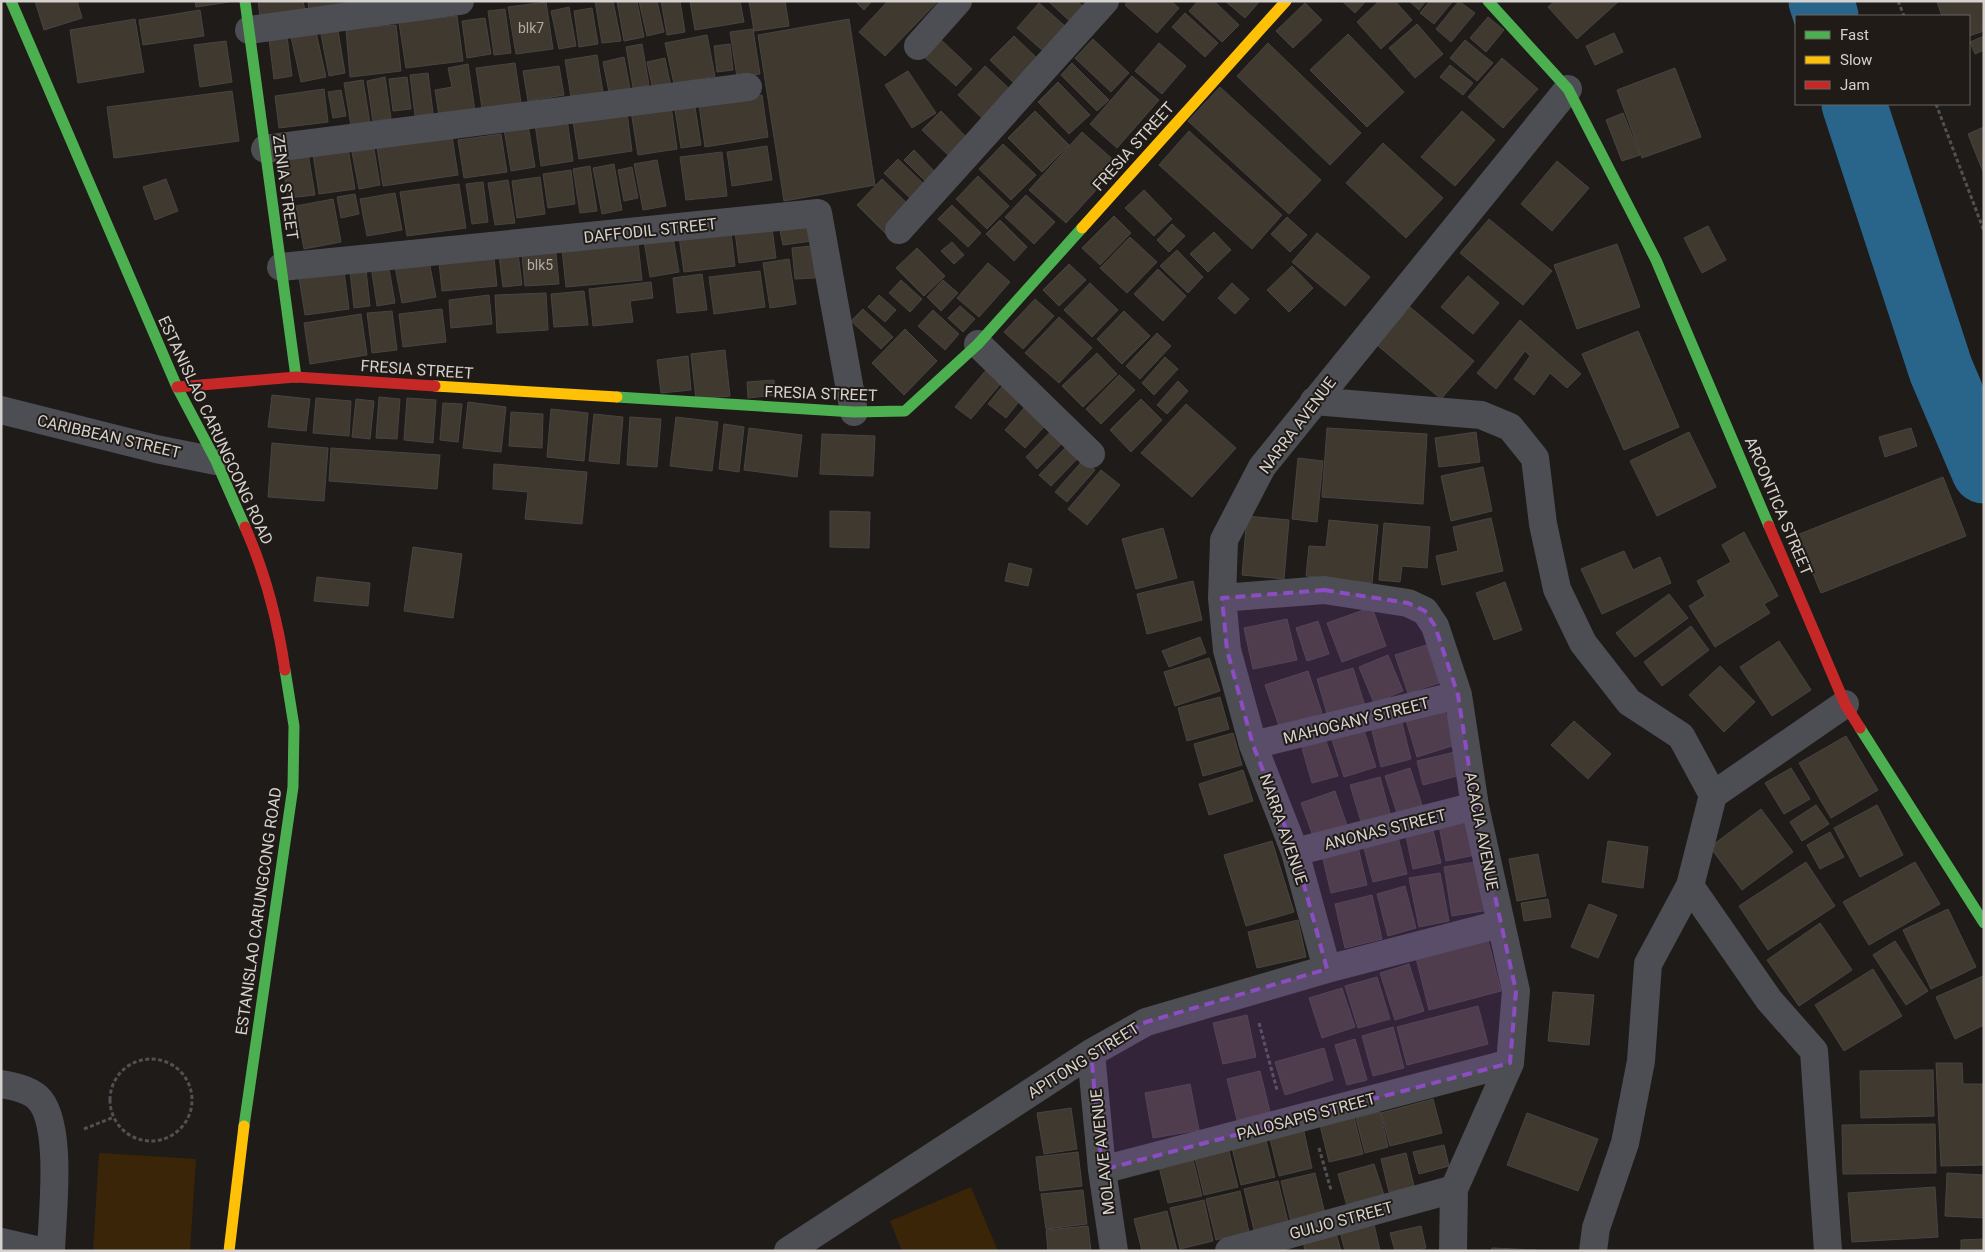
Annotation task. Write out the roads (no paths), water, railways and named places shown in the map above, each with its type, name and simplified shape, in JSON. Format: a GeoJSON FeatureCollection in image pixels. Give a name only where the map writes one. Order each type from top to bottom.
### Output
{"type":"FeatureCollection","features":[{"type":"Feature","properties":{"kind":"street","name":"ESTANISLAO CARUNGCONG ROAD"},"geometry":{"type":"LineString","coordinates":[[11,1],[177,387],[216,461],[253,544],[280,634],[294,726],[293,787],[283,866],[253,1054],[229,1251]]}},
{"type":"Feature","properties":{"kind":"street","name":"ZENIA STREET"},"geometry":{"type":"LineString","coordinates":[[245,1],[296,377]]}},
{"type":"Feature","properties":{"kind":"street"},"geometry":{"type":"LineString","coordinates":[[249,30],[460,1]]}},
{"type":"Feature","properties":{"kind":"street"},"geometry":{"type":"LineString","coordinates":[[918,46],[958,1]]}},
{"type":"Feature","properties":{"kind":"street"},"geometry":{"type":"LineString","coordinates":[[899,230],[1105,1]]}},
{"type":"Feature","properties":{"kind":"street","name":"FRESIA STREET"},"geometry":{"type":"LineString","coordinates":[[177,387],[296,377],[854,412],[905,411],[978,344],[1286,1]]}},
{"type":"Feature","properties":{"kind":"street","name":"ARCONTICA STREET"},"geometry":{"type":"LineString","coordinates":[[1488,1],[1568,89],[1656,260],[1845,704],[1984,923]]}},
{"type":"Feature","properties":{"kind":"street"},"geometry":{"type":"LineString","coordinates":[[265,149],[748,88]]}},
{"type":"Feature","properties":{"kind":"street","name":"NARRA AVENUE"},"geometry":{"type":"LineString","coordinates":[[1327,969],[1295,852],[1253,745],[1227,650],[1222,598],[1224,540],[1262,467],[1568,89]]}},
{"type":"Feature","properties":{"kind":"street","name":"DAFFODIL STREET"},"geometry":{"type":"LineString","coordinates":[[281,267],[818,213],[854,412]]}},
{"type":"Feature","properties":{"kind":"street"},"geometry":{"type":"LineString","coordinates":[[978,344],[1091,454]]}},
{"type":"Feature","properties":{"kind":"street"},"geometry":{"type":"LineString","coordinates":[[1314,401],[1481,415],[1510,426],[1535,458],[1543,524],[1557,589],[1583,643],[1629,702],[1681,736],[1713,795]]}},
{"type":"Feature","properties":{"kind":"street","name":"CARIBBEAN STREET"},"geometry":{"type":"LineString","coordinates":[[1,410],[156,449],[216,461]]}},
{"type":"Feature","properties":{"kind":"street","name":"ACACIA AVENUE"},"geometry":{"type":"LineString","coordinates":[[1222,598],[1324,590],[1408,603],[1425,611],[1435,626],[1458,695],[1475,806],[1516,991],[1510,1063],[1454,1188],[1453,1251]]}},
{"type":"Feature","properties":{"kind":"street","name":"MAHOGANY STREET"},"geometry":{"type":"LineString","coordinates":[[1253,745],[1458,695]]}},
{"type":"Feature","properties":{"kind":"street"},"geometry":{"type":"LineString","coordinates":[[1593,1251],[1596,1228],[1625,1143],[1639,1070],[1648,964],[1690,886],[1713,795],[1845,704]]}},
{"type":"Feature","properties":{"kind":"street","name":"ANONAS STREET"},"geometry":{"type":"LineString","coordinates":[[1295,852],[1475,806]]}},
{"type":"Feature","properties":{"kind":"street"},"geometry":{"type":"LineString","coordinates":[[1690,886],[1769,1000],[1814,1051],[1828,1251]]}},
{"type":"Feature","properties":{"kind":"street","name":"APITONG STREET"},"geometry":{"type":"LineString","coordinates":[[788,1251],[817,1242],[1091,1053],[1146,1022],[1327,969],[1500,924]]}},
{"type":"Feature","properties":{"kind":"street","name":"MOLAVE AVENUE"},"geometry":{"type":"LineString","coordinates":[[1091,1053],[1102,1170],[1114,1251]]}},
{"type":"Feature","properties":{"kind":"street","name":"PALOSAPIS STREET"},"geometry":{"type":"LineString","coordinates":[[1102,1170],[1510,1063]]}},
{"type":"Feature","properties":{"kind":"street"},"geometry":{"type":"LineString","coordinates":[[1,1084],[20,1088],[38,1097],[46,1113],[55,1140],[51,1251]]}},
{"type":"Feature","properties":{"kind":"street","name":"GUIJO STREET"},"geometry":{"type":"LineString","coordinates":[[1229,1251],[1454,1188]]}},
{"type":"Feature","properties":{"kind":"street"},"geometry":{"type":"LineString","coordinates":[[1,1242],[40,1251]]}},
{"type":"Feature","properties":{"kind":"waterway"},"geometry":{"type":"LineString","coordinates":[[1821,1],[1826,15]]}},
{"type":"Feature","properties":{"kind":"waterway"},"geometry":{"type":"LineString","coordinates":[[1854,105],[1941,370],[1984,471]]}}]}
